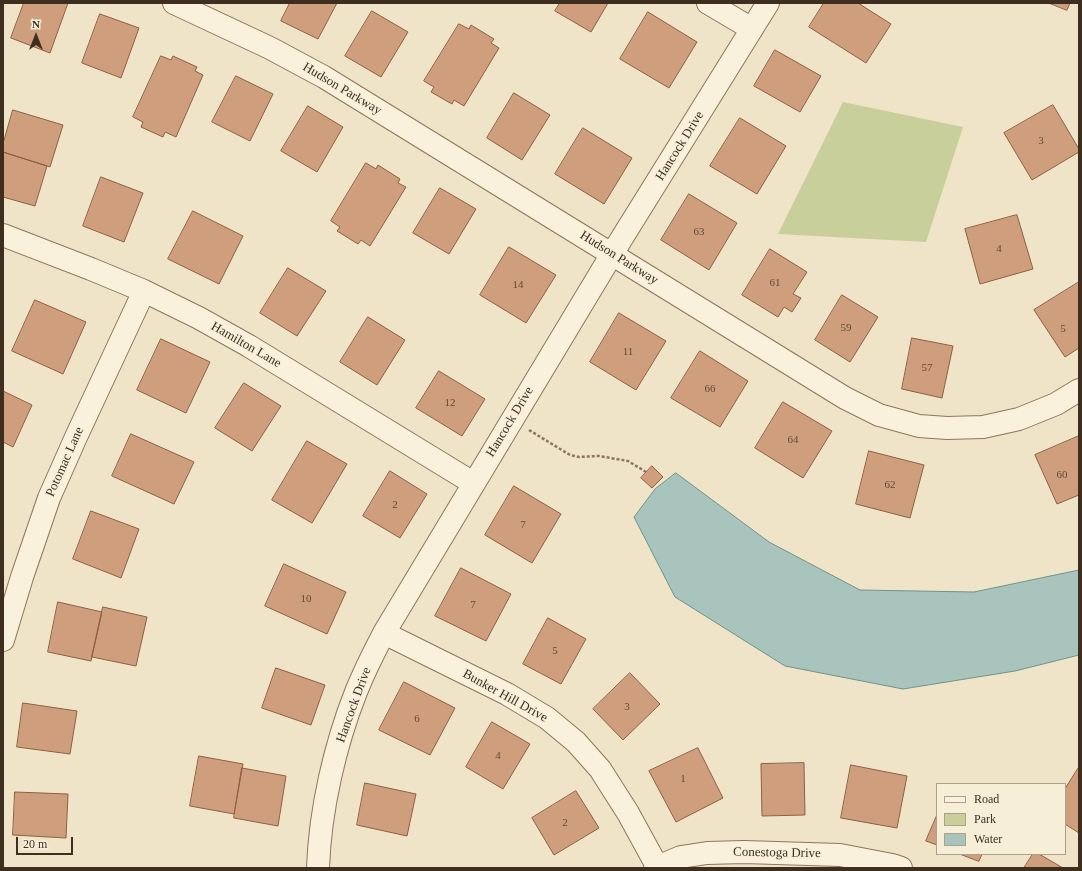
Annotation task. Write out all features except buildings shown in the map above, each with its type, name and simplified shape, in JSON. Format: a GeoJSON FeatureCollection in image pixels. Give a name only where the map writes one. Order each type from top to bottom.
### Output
{"type":"FeatureCollection","features":[{"type":"Feature","properties":{"kind":"street","name":"Hudson Parkway"},"geometry":{"type":"LineString","coordinates":[[174,3],[270,48],[324,77],[845,398],[880,414],[919,426],[947,428],[983,427],[1018,419],[1056,404],[1079,390]]}},
{"type":"Feature","properties":{"kind":"street"},"geometry":{"type":"LineString","coordinates":[[708,3],[752,29]]}},
{"type":"Feature","properties":{"kind":"street","name":"Hancock Drive"},"geometry":{"type":"LineString","coordinates":[[318,868],[322,822],[331,775],[344,724],[356,691],[384,633],[612,254],[768,3]]}},
{"type":"Feature","properties":{"kind":"street","name":"Hamilton Lane"},"geometry":{"type":"LineString","coordinates":[[3,236],[91,269],[144,291],[199,318],[249,346],[473,483]]}},
{"type":"Feature","properties":{"kind":"street","name":"Potomac Lane"},"geometry":{"type":"LineString","coordinates":[[3,640],[22,577],[49,498],[76,436],[144,291]]}},
{"type":"Feature","properties":{"kind":"street","name":"Bunker Hill Drive"},"geometry":{"type":"LineString","coordinates":[[384,633],[507,694],[547,718],[576,742],[600,769],[628,813],[656,867]]}},
{"type":"Feature","properties":{"kind":"street","name":"Conestoga Drive"},"geometry":{"type":"LineString","coordinates":[[656,867],[681,857],[707,853],[744,852],[840,854],[901,868]]}},
{"type":"Feature","properties":{"kind":"path"},"geometry":{"type":"LineString","coordinates":[[523,427],[570,455],[579,457],[599,456],[628,461],[646,472]]}},
{"type":"Feature","properties":{"kind":"green space"},"geometry":{"type":"Polygon","coordinates":[[[843,102],[963,127],[926,242],[778,234],[843,102]]]}},
{"type":"Feature","properties":{"kind":"water"},"geometry":{"type":"Polygon","coordinates":[[[676,473],[769,542],[860,590],[974,592],[1079,570],[1079,655],[1015,671],[903,689],[785,666],[675,597],[634,517],[655,489],[676,473]]]}}]}
